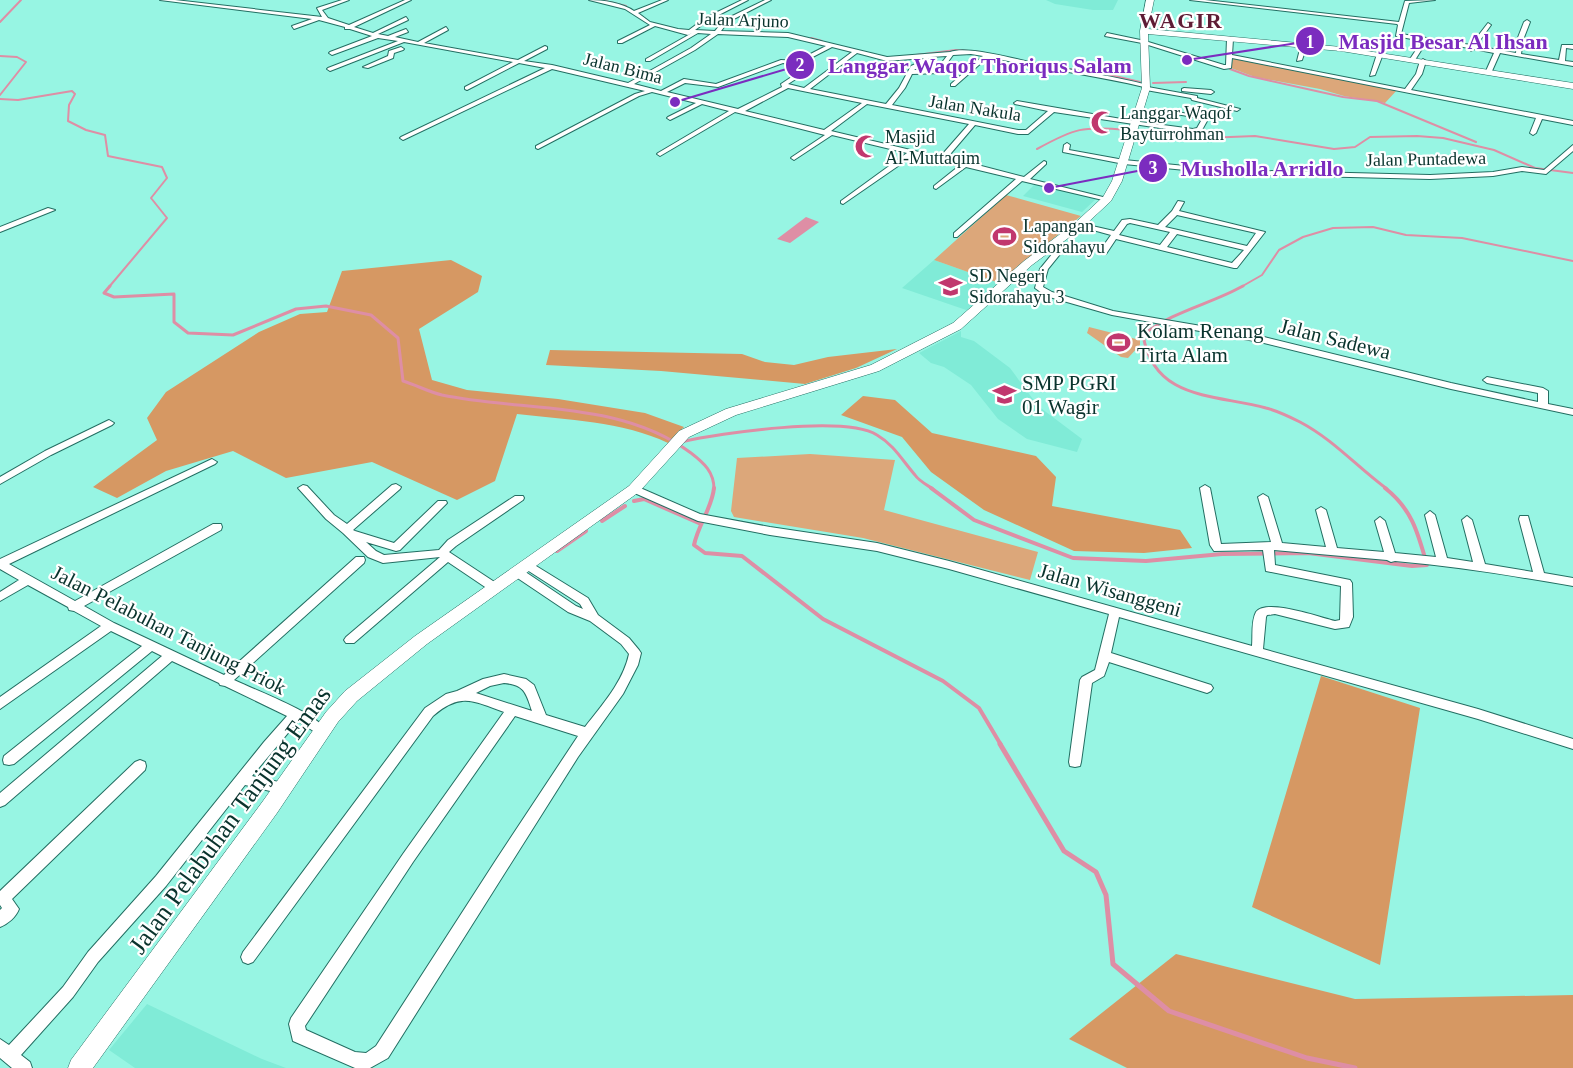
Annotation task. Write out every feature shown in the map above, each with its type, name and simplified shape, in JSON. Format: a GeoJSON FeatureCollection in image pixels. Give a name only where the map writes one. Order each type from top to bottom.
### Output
{"type":"FeatureCollection","features":[{"type":"Feature","properties":{"kind":"main road"},"geometry":{"type":"LineString","coordinates":[[1107,199],[1124,162],[1146,87],[1143,31],[1150,0]]}},
{"type":"Feature","properties":{"kind":"main road"},"geometry":{"type":"LineString","coordinates":[[1143,31],[1380,54],[1573,87]]}},
{"type":"Feature","properties":{"kind":"main road","name":"Jalan Pelabuhan Tanjung Emas"},"geometry":{"type":"LineString","coordinates":[[79,1068],[321,731],[344,703],[373,677],[421,640],[634,489],[684,434],[731,412],[875,368],[939,337],[962,323],[1028,263],[1079,225],[1107,199]]}},
{"type":"Feature","properties":{"kind":"street","name":"Jalan Bima"},"geometry":{"type":"LineString","coordinates":[[162,0],[323,19],[347,28],[416,44],[552,67],[1107,199]]}},
{"type":"Feature","properties":{"kind":"street"},"geometry":{"type":"LineString","coordinates":[[294,27],[323,19],[319,9],[347,0]]}},
{"type":"Feature","properties":{"kind":"street"},"geometry":{"type":"LineString","coordinates":[[347,28],[410,0]]}},
{"type":"Feature","properties":{"kind":"street","name":"Jalan Arjuno"},"geometry":{"type":"LineString","coordinates":[[591,0],[627,8],[642,20],[654,25],[688,33],[789,35],[855,53],[892,59],[953,52],[987,55],[1035,66],[1093,74],[1162,91]]}},
{"type":"Feature","properties":{"kind":"street"},"geometry":{"type":"LineString","coordinates":[[634,13],[666,0]]}},
{"type":"Feature","properties":{"kind":"street"},"geometry":{"type":"LineString","coordinates":[[688,33],[707,20],[746,0]]}},
{"type":"Feature","properties":{"kind":"street"},"geometry":{"type":"LineString","coordinates":[[630,84],[693,49],[717,32],[726,21],[769,0]]}},
{"type":"Feature","properties":{"kind":"street"},"geometry":{"type":"LineString","coordinates":[[1192,0],[1313,9],[1401,24]]}},
{"type":"Feature","properties":{"kind":"street"},"geometry":{"type":"LineString","coordinates":[[1433,0],[1407,2],[1397,34],[1472,49],[1573,64]]}},
{"type":"Feature","properties":{"kind":"street"},"geometry":{"type":"LineString","coordinates":[[332,53],[406,19]]}},
{"type":"Feature","properties":{"kind":"street"},"geometry":{"type":"LineString","coordinates":[[1518,56],[1520,40],[1527,22]]}},
{"type":"Feature","properties":{"kind":"street"},"geometry":{"type":"LineString","coordinates":[[621,42],[654,25]]}},
{"type":"Feature","properties":{"kind":"street"},"geometry":{"type":"LineString","coordinates":[[1472,49],[1488,25]]}},
{"type":"Feature","properties":{"kind":"street"},"geometry":{"type":"LineString","coordinates":[[366,67],[391,57],[393,51],[416,44],[446,29]]}},
{"type":"Feature","properties":{"kind":"street"},"geometry":{"type":"LineString","coordinates":[[389,38],[406,31]]}},
{"type":"Feature","properties":{"kind":"street"},"geometry":{"type":"LineString","coordinates":[[648,60],[696,33]]}},
{"type":"Feature","properties":{"kind":"street"},"geometry":{"type":"LineString","coordinates":[[1107,35],[1143,42],[1224,67],[1229,67],[1230,39]]}},
{"type":"Feature","properties":{"kind":"street"},"geometry":{"type":"LineString","coordinates":[[1413,59],[1425,40]]}},
{"type":"Feature","properties":{"kind":"street"},"geometry":{"type":"LineString","coordinates":[[330,69],[403,41]]}},
{"type":"Feature","properties":{"kind":"street"},"geometry":{"type":"LineString","coordinates":[[1299,60],[1304,45]]}},
{"type":"Feature","properties":{"kind":"street"},"geometry":{"type":"LineString","coordinates":[[798,63],[830,46]]}},
{"type":"Feature","properties":{"kind":"street"},"geometry":{"type":"LineString","coordinates":[[1562,62],[1564,46],[1573,47]]}},
{"type":"Feature","properties":{"kind":"street"},"geometry":{"type":"LineString","coordinates":[[467,88],[545,48]]}},
{"type":"Feature","properties":{"kind":"street"},"geometry":{"type":"LineString","coordinates":[[911,72],[938,72],[953,52]]}},
{"type":"Feature","properties":{"kind":"street"},"geometry":{"type":"LineString","coordinates":[[804,90],[855,53]]}},
{"type":"Feature","properties":{"kind":"street"},"geometry":{"type":"LineString","coordinates":[[1489,71],[1497,53]]}},
{"type":"Feature","properties":{"kind":"street"},"geometry":{"type":"LineString","coordinates":[[1372,75],[1380,54]]}},
{"type":"Feature","properties":{"kind":"street"},"geometry":{"type":"LineString","coordinates":[[887,107],[911,72],[929,55]]}},
{"type":"Feature","properties":{"kind":"street"},"geometry":{"type":"LineString","coordinates":[[953,85],[987,55]]}},
{"type":"Feature","properties":{"kind":"street"},"geometry":{"type":"LineString","coordinates":[[1229,56],[1573,123]]}},
{"type":"Feature","properties":{"kind":"street"},"geometry":{"type":"LineString","coordinates":[[660,153],[785,86],[783,85],[808,69],[808,65],[783,61],[715,86],[684,81],[662,93]]}},
{"type":"Feature","properties":{"kind":"street"},"geometry":{"type":"LineString","coordinates":[[1407,89],[1419,74],[1423,61]]}},
{"type":"Feature","properties":{"kind":"street"},"geometry":{"type":"LineString","coordinates":[[403,138],[552,67]]}},
{"type":"Feature","properties":{"kind":"street","name":"Jalan Nakula"},"geometry":{"type":"LineString","coordinates":[[785,86],[972,125],[1023,133],[1032,129],[1053,110],[1193,131],[1200,129],[1204,121],[1201,117],[1178,113]]}},
{"type":"Feature","properties":{"kind":"street"},"geometry":{"type":"LineString","coordinates":[[637,95],[643,88]]}},
{"type":"Feature","properties":{"kind":"street"},"geometry":{"type":"LineString","coordinates":[[538,147],[637,95],[653,90]]}},
{"type":"Feature","properties":{"kind":"street"},"geometry":{"type":"LineString","coordinates":[[1162,91],[1191,90],[1211,93]]}},
{"type":"Feature","properties":{"kind":"street"},"geometry":{"type":"LineString","coordinates":[[1162,91],[1195,97],[1194,99],[1237,109]]}},
{"type":"Feature","properties":{"kind":"street"},"geometry":{"type":"LineString","coordinates":[[670,118],[700,102]]}},
{"type":"Feature","properties":{"kind":"street"},"geometry":{"type":"LineString","coordinates":[[794,158],[865,103]]}},
{"type":"Feature","properties":{"kind":"street"},"geometry":{"type":"LineString","coordinates":[[1017,103],[1053,110]]}},
{"type":"Feature","properties":{"kind":"street"},"geometry":{"type":"LineString","coordinates":[[1533,133],[1540,116]]}},
{"type":"Feature","properties":{"kind":"street"},"geometry":{"type":"LineString","coordinates":[[942,159],[972,125]]}},
{"type":"Feature","properties":{"kind":"street","name":"Jalan Puntadewa"},"geometry":{"type":"LineString","coordinates":[[1067,145],[1065,150],[1068,152],[1124,162],[1196,170],[1430,177],[1493,174],[1522,169],[1550,170],[1558,159],[1567,155],[1573,147]]}},
{"type":"Feature","properties":{"kind":"street"},"geometry":{"type":"LineString","coordinates":[[843,202],[912,153]]}},
{"type":"Feature","properties":{"kind":"street"},"geometry":{"type":"LineString","coordinates":[[957,235],[1023,178],[1044,163]]}},
{"type":"Feature","properties":{"kind":"street"},"geometry":{"type":"LineString","coordinates":[[936,188],[966,164]]}},
{"type":"Feature","properties":{"kind":"street"},"geometry":{"type":"LineString","coordinates":[[1160,228],[1175,213],[1180,202]]}},
{"type":"Feature","properties":{"kind":"street"},"geometry":{"type":"LineString","coordinates":[[0,230],[51,210]]}},
{"type":"Feature","properties":{"kind":"street"},"geometry":{"type":"LineString","coordinates":[[1079,225],[1234,266],[1261,232],[1175,213]]}},
{"type":"Feature","properties":{"kind":"street"},"geometry":{"type":"LineString","coordinates":[[1103,252],[1125,222],[1130,221],[1249,249]]}},
{"type":"Feature","properties":{"kind":"street"},"geometry":{"type":"LineString","coordinates":[[1162,248],[1175,231]]}},
{"type":"Feature","properties":{"kind":"street","name":"Jalan Sadewa"},"geometry":{"type":"LineString","coordinates":[[1058,241],[1061,248],[1041,275],[1039,284],[1041,290],[1096,309],[1151,321],[1260,339],[1392,372],[1573,412]]}},
{"type":"Feature","properties":{"kind":"street"},"geometry":{"type":"LineString","coordinates":[[1487,380],[1543,391],[1543,406]]}},
{"type":"Feature","properties":{"kind":"street"},"geometry":{"type":"LineString","coordinates":[[0,481],[48,453],[109,423]]}},
{"type":"Feature","properties":{"kind":"street"},"geometry":{"type":"LineString","coordinates":[[0,564],[212,462]]}},
{"type":"Feature","properties":{"kind":"street"},"geometry":{"type":"LineString","coordinates":[[349,532],[396,487]]}},
{"type":"Feature","properties":{"kind":"street"},"geometry":{"type":"LineString","coordinates":[[1205,488],[1215,545],[1218,548],[1271,547],[1439,561],[1573,582]]}},
{"type":"Feature","properties":{"kind":"street"},"geometry":{"type":"LineString","coordinates":[[303,489],[330,517],[372,554],[384,559],[444,555],[495,588]]}},
{"type":"Feature","properties":{"kind":"street","name":"Jalan Wisanggeni"},"geometry":{"type":"LineString","coordinates":[[634,489],[698,517],[877,547],[1257,651],[1478,714],[1573,744]]}},
{"type":"Feature","properties":{"kind":"street"},"geometry":{"type":"LineString","coordinates":[[1257,651],[1260,616],[1264,611],[1275,610],[1335,625],[1345,624],[1347,617],[1346,583],[1270,568],[1271,547],[1263,497]]}},
{"type":"Feature","properties":{"kind":"street"},"geometry":{"type":"LineString","coordinates":[[350,640],[444,555],[452,543],[519,498]]}},
{"type":"Feature","properties":{"kind":"street"},"geometry":{"type":"LineString","coordinates":[[349,532],[396,547],[441,503]]}},
{"type":"Feature","properties":{"kind":"street"},"geometry":{"type":"LineString","coordinates":[[1321,510],[1333,552]]}},
{"type":"Feature","properties":{"kind":"street"},"geometry":{"type":"LineString","coordinates":[[1430,515],[1439,561]]}},
{"type":"Feature","properties":{"kind":"street"},"geometry":{"type":"LineString","coordinates":[[1524,519],[1540,578]]}},
{"type":"Feature","properties":{"kind":"street"},"geometry":{"type":"LineString","coordinates":[[1467,520],[1480,567]]}},
{"type":"Feature","properties":{"kind":"street"},"geometry":{"type":"LineString","coordinates":[[1380,521],[1392,558]]}},
{"type":"Feature","properties":{"kind":"street"},"geometry":{"type":"LineString","coordinates":[[73,607],[217,527]]}},
{"type":"Feature","properties":{"kind":"street"},"geometry":{"type":"LineString","coordinates":[[224,682],[360,560]]}},
{"type":"Feature","properties":{"kind":"street","name":"Jalan Pelabuhan Tanjung Priok"},"geometry":{"type":"LineString","coordinates":[[0,564],[73,607],[296,715],[321,731]]}},
{"type":"Feature","properties":{"kind":"street"},"geometry":{"type":"LineString","coordinates":[[512,710],[408,858],[297,1024],[299,1035],[355,1060],[368,1061],[382,1053],[509,850],[586,733],[625,681],[634,663],[635,654],[625,641],[594,618],[572,609],[522,569]]}},
{"type":"Feature","properties":{"kind":"street"},"geometry":{"type":"LineString","coordinates":[[0,597],[27,580]]}},
{"type":"Feature","properties":{"kind":"street"},"geometry":{"type":"LineString","coordinates":[[1075,762],[1086,680],[1100,673],[1115,612]]}},
{"type":"Feature","properties":{"kind":"street"},"geometry":{"type":"LineString","coordinates":[[0,704],[110,626]]}},
{"type":"Feature","properties":{"kind":"street"},"geometry":{"type":"LineString","coordinates":[[9,760],[150,646]]}},
{"type":"Feature","properties":{"kind":"street"},"geometry":{"type":"LineString","coordinates":[[0,801],[171,656]]}},
{"type":"Feature","properties":{"kind":"street"},"geometry":{"type":"LineString","coordinates":[[1104,656],[1207,688]]}},
{"type":"Feature","properties":{"kind":"street"},"geometry":{"type":"LineString","coordinates":[[248,957],[429,712],[445,699],[490,681],[510,678],[530,688],[541,719]]}},
{"type":"Feature","properties":{"kind":"street"},"geometry":{"type":"LineString","coordinates":[[462,694],[586,733]]}},
{"type":"Feature","properties":{"kind":"street"},"geometry":{"type":"LineString","coordinates":[[24,1068],[5,1052],[167,874],[268,746],[296,715]]}},
{"type":"Feature","properties":{"kind":"street"},"geometry":{"type":"LineString","coordinates":[[0,920],[12,909],[3,898],[140,766]]}},
{"type":"Feature","properties":{"kind":"street"},"geometry":{"type":"LineString","coordinates":[[242,779],[282,788]]}},
{"type":"Feature","properties":{"kind":"shaded area"},"geometry":{"type":"Polygon","coordinates":[[[1046,0],[1118,0],[1113,10],[1093,10],[1055,4],[1046,0]]]}},
{"type":"Feature","properties":{"kind":"shaded area"},"geometry":{"type":"Polygon","coordinates":[[[1233,58],[1398,89],[1385,103],[1344,96],[1320,89],[1255,77],[1231,68],[1233,58]]]}},
{"type":"Feature","properties":{"kind":"shaded area"},"geometry":{"type":"Polygon","coordinates":[[[1035,184],[1096,199],[1082,212],[1023,196],[1035,184]]]}},
{"type":"Feature","properties":{"kind":"shaded area","name":"Lapangan Sidorahayu"},"geometry":{"type":"Polygon","coordinates":[[[1006,195],[1081,216],[999,283],[934,260],[1006,195]]]}},
{"type":"Feature","properties":{"kind":"shaded area"},"geometry":{"type":"Polygon","coordinates":[[[806,217],[819,222],[790,243],[777,239],[806,217]]]}},
{"type":"Feature","properties":{"kind":"shaded area"},"geometry":{"type":"Polygon","coordinates":[[[451,260],[482,276],[478,292],[419,329],[432,380],[467,390],[558,399],[645,413],[684,427],[668,443],[613,426],[517,414],[495,481],[457,500],[372,462],[286,478],[233,451],[166,471],[117,498],[93,487],[157,440],[147,418],[166,392],[259,332],[300,314],[327,312],[342,271],[451,260]]]}},
{"type":"Feature","properties":{"kind":"shaded area","name":"SD Negeri Sidorahayu 3"},"geometry":{"type":"Polygon","coordinates":[[[934,260],[999,283],[969,311],[902,288],[934,260]]]}},
{"type":"Feature","properties":{"kind":"shaded area","name":"Kolam Renang Tirta Alam"},"geometry":{"type":"Polygon","coordinates":[[[1089,327],[1140,340],[1140,345],[1128,358],[1121,357],[1087,333],[1089,327]]]}},
{"type":"Feature","properties":{"kind":"shaded area","name":"SMP PGRI 01 Wagir"},"geometry":{"type":"Polygon","coordinates":[[[961,331],[961,337],[974,341],[1010,368],[1038,406],[1082,439],[1077,452],[1027,439],[998,419],[971,385],[944,367],[931,363],[919,353],[961,331]]]}},
{"type":"Feature","properties":{"kind":"shaded area"},"geometry":{"type":"Polygon","coordinates":[[[897,349],[856,368],[805,384],[661,371],[546,365],[550,350],[742,354],[765,362],[794,365],[828,357],[897,349]]]}},
{"type":"Feature","properties":{"kind":"shaded area"},"geometry":{"type":"Polygon","coordinates":[[[863,396],[895,400],[932,433],[1036,456],[1056,477],[1052,506],[1180,530],[1192,548],[1144,553],[1074,551],[984,510],[931,472],[902,437],[841,415],[863,396]]]}},
{"type":"Feature","properties":{"kind":"shaded area"},"geometry":{"type":"Polygon","coordinates":[[[810,454],[895,460],[884,510],[1038,552],[1030,580],[863,538],[734,517],[731,511],[737,458],[810,454]]]}},
{"type":"Feature","properties":{"kind":"shaded area"},"geometry":{"type":"Polygon","coordinates":[[[1321,676],[1420,708],[1380,965],[1252,907],[1321,676]]]}},
{"type":"Feature","properties":{"kind":"shaded area"},"geometry":{"type":"Polygon","coordinates":[[[1176,954],[1355,999],[1573,995],[1573,1068],[1127,1068],[1069,1039],[1176,954]]]}},
{"type":"Feature","properties":{"kind":"shaded area"},"geometry":{"type":"Polygon","coordinates":[[[147,1004],[262,1059],[286,1068],[135,1068],[109,1050],[147,1004]]]}},
{"type":"Feature","properties":{"kind":"waterway"},"geometry":{"type":"LineString","coordinates":[[0,22],[21,0]]}},
{"type":"Feature","properties":{"kind":"waterway"},"geometry":{"type":"LineString","coordinates":[[601,0],[626,6]]}},
{"type":"Feature","properties":{"kind":"waterway"},"geometry":{"type":"LineString","coordinates":[[811,38],[822,41]]}},
{"type":"Feature","properties":{"kind":"waterway"},"geometry":{"type":"LineString","coordinates":[[908,56],[956,50],[981,52]]}},
{"type":"Feature","properties":{"kind":"waterway"},"geometry":{"type":"LineString","coordinates":[[0,56],[17,57],[26,62],[0,95]]}},
{"type":"Feature","properties":{"kind":"waterway"},"geometry":{"type":"LineString","coordinates":[[1059,68],[1098,72],[1140,82]]}},
{"type":"Feature","properties":{"kind":"waterway"},"geometry":{"type":"LineString","coordinates":[[1230,69],[1249,76],[1343,97],[1377,101],[1476,142]]}},
{"type":"Feature","properties":{"kind":"waterway"},"geometry":{"type":"LineString","coordinates":[[1153,83],[1186,82]]}},
{"type":"Feature","properties":{"kind":"waterway"},"geometry":{"type":"LineString","coordinates":[[0,99],[18,100],[72,91],[75,94],[69,105],[68,121],[86,130],[105,135],[108,156],[162,167],[167,178],[151,198],[167,218],[109,287]]}},
{"type":"Feature","properties":{"kind":"waterway"},"geometry":{"type":"LineString","coordinates":[[1037,149],[1080,130],[1099,128],[1126,130]]}},
{"type":"Feature","properties":{"kind":"waterway"},"geometry":{"type":"LineString","coordinates":[[1138,131],[1180,139],[1255,136],[1334,149],[1355,147],[1370,137],[1443,138],[1494,150],[1535,168],[1573,173]]}},
{"type":"Feature","properties":{"kind":"waterway"},"geometry":{"type":"LineString","coordinates":[[1241,287],[1262,275],[1279,250],[1303,237],[1333,228],[1373,227],[1406,235],[1462,238],[1573,261]]}},
{"type":"Feature","properties":{"kind":"waterway"},"geometry":{"type":"LineString","coordinates":[[110,286],[104,293],[114,297],[174,294],[174,322],[188,333],[233,335],[296,309],[326,306],[371,315],[398,338],[403,381],[442,395],[571,410],[634,424],[663,436],[691,453],[704,464],[710,473],[714,488]]}},
{"type":"Feature","properties":{"kind":"waterway"},"geometry":{"type":"LineString","coordinates":[[1241,287],[1179,314],[1143,335],[1149,357],[1160,372],[1173,383],[1190,391],[1270,409],[1300,422],[1335,445],[1387,489]]}},
{"type":"Feature","properties":{"kind":"waterway"},"geometry":{"type":"LineString","coordinates":[[681,442],[724,434],[782,428],[838,426],[861,429],[877,435],[888,443],[917,477],[933,489]]}},
{"type":"Feature","properties":{"kind":"waterway"},"geometry":{"type":"LineString","coordinates":[[714,488],[711,503],[694,545],[705,553],[742,556],[823,619],[943,681],[979,708],[1001,745]]}},
{"type":"Feature","properties":{"kind":"waterway"},"geometry":{"type":"LineString","coordinates":[[931,488],[974,520],[1073,558],[1146,561],[1222,554],[1308,553],[1412,566],[1427,565],[1413,522],[1402,504],[1385,488]]}},
{"type":"Feature","properties":{"kind":"waterway"},"geometry":{"type":"LineString","coordinates":[[634,501],[644,499],[701,524]]}},
{"type":"Feature","properties":{"kind":"waterway"},"geometry":{"type":"LineString","coordinates":[[602,521],[625,506]]}},
{"type":"Feature","properties":{"kind":"waterway"},"geometry":{"type":"LineString","coordinates":[[557,551],[586,531]]}},
{"type":"Feature","properties":{"kind":"waterway"},"geometry":{"type":"LineString","coordinates":[[1000,744],[1064,851],[1096,872],[1106,895],[1113,964],[1169,1011],[1307,1058],[1355,1068]]}},
{"type":"Feature","properties":{"kind":"place","name":"Masjid Besar Al Ihsan"},"geometry":{"type":"Point","coordinates":[1187,60]}},
{"type":"Feature","properties":{"kind":"place","name":"Langgar Waqof Thoriqus Salam"},"geometry":{"type":"Point","coordinates":[675,102]}},
{"type":"Feature","properties":{"kind":"place","name":"Langgar Waqof Bayturrohman"},"geometry":{"type":"Point","coordinates":[1102,123]}},
{"type":"Feature","properties":{"kind":"place","name":"Masjid Al-Muttaqim"},"geometry":{"type":"Point","coordinates":[867,147]}},
{"type":"Feature","properties":{"kind":"place","name":"Musholla Arridlo"},"geometry":{"type":"Point","coordinates":[1049,188]}},
{"type":"Feature","properties":{"kind":"place","name":"Lapangan Sidorahayu"},"geometry":{"type":"Point","coordinates":[1005,236]}},
{"type":"Feature","properties":{"kind":"place","name":"SD Negeri Sidorahayu 3"},"geometry":{"type":"Point","coordinates":[951,286]}},
{"type":"Feature","properties":{"kind":"place","name":"Kolam Renang Tirta Alam"},"geometry":{"type":"Point","coordinates":[1119,343]}},
{"type":"Feature","properties":{"kind":"place","name":"SMP PGRI 01 Wagir"},"geometry":{"type":"Point","coordinates":[1004,395]}},
{"type":"Feature","properties":{"kind":"district","name":"WAGIR"},"geometry":{"type":"Point","coordinates":[1181,20]}}]}
